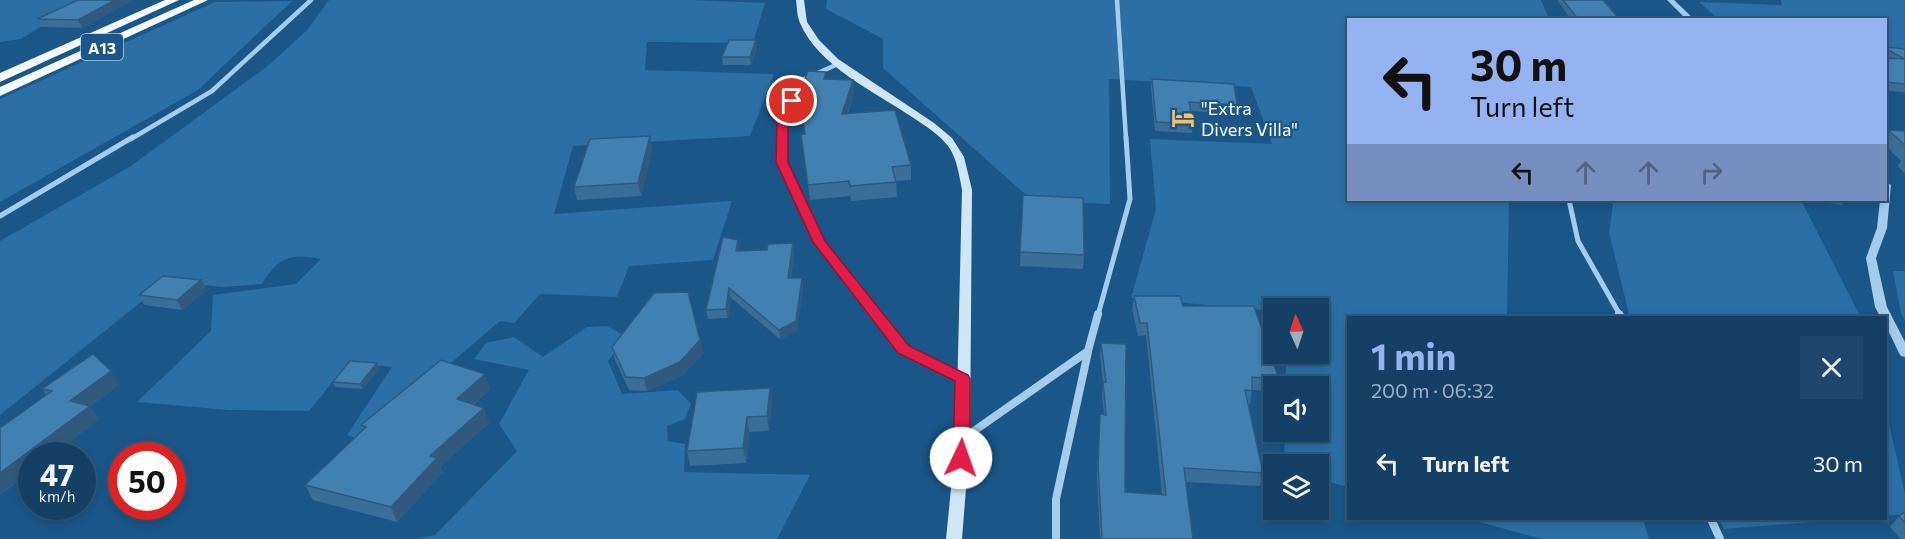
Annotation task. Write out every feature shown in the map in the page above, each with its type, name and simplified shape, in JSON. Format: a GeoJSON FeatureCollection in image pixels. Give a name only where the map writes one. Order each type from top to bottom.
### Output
{"type":"FeatureCollection","features":[{"type":"Feature","properties":{"kind":"highway","name":"A13"},"geometry":{"type":"LineString","coordinates":[[0,78],[174,0]]}},
{"type":"Feature","properties":{"kind":"highway","name":"A13"},"geometry":{"type":"LineString","coordinates":[[0,92],[203,0]]}},
{"type":"Feature","properties":{"kind":"main road"},"geometry":{"type":"LineString","coordinates":[[800,0],[804,27],[820,48],[838,64],[948,140],[962,163],[967,190],[963,438],[954,539]]}},
{"type":"Feature","properties":{"kind":"street"},"geometry":{"type":"LineString","coordinates":[[0,216],[212,91],[311,0]]}},
{"type":"Feature","properties":{"kind":"street"},"geometry":{"type":"LineString","coordinates":[[1056,539],[1056,499],[1088,351],[1130,199],[1117,0]]}},
{"type":"Feature","properties":{"kind":"street"},"geometry":{"type":"LineString","coordinates":[[1670,0],[1690,18]]}},
{"type":"Feature","properties":{"kind":"street"},"geometry":{"type":"LineString","coordinates":[[838,64],[802,80],[782,121],[782,162],[819,242],[903,349],[963,379]]}},
{"type":"Feature","properties":{"kind":"street"},"geometry":{"type":"LineString","coordinates":[[1569,201],[1578,241],[1621,316]]}},
{"type":"Feature","properties":{"kind":"street"},"geometry":{"type":"LineString","coordinates":[[1885,201],[1882,228],[1871,258],[1881,307],[1886,316]]}},
{"type":"Feature","properties":{"kind":"street"},"geometry":{"type":"LineString","coordinates":[[1887,318],[1905,353]]}},
{"type":"Feature","properties":{"kind":"street"},"geometry":{"type":"LineString","coordinates":[[963,438],[1088,351]]}},
{"type":"Feature","properties":{"kind":"street"},"geometry":{"type":"LineString","coordinates":[[1711,520],[1720,539]]}},
{"type":"Feature","properties":{"kind":"shaded area"},"geometry":{"type":"Polygon","coordinates":[[[0,0],[83,0],[21,39],[0,42],[0,0]]]}},
{"type":"Feature","properties":{"kind":"shaded area"},"geometry":{"type":"Polygon","coordinates":[[[329,0],[692,0],[765,3],[753,43],[647,42],[645,70],[774,74],[750,136],[573,146],[554,214],[732,201],[713,260],[629,266],[617,297],[540,294],[514,323],[500,321],[361,440],[347,435],[392,367],[348,363],[309,411],[229,410],[137,402],[211,331],[213,295],[296,284],[321,259],[311,257],[286,259],[274,268],[262,284],[222,287],[202,285],[151,294],[0,415],[0,241],[131,166],[269,65],[307,30],[329,0]]]}},
{"type":"Feature","properties":{"kind":"shaded area"},"geometry":{"type":"Polygon","coordinates":[[[827,0],[1541,0],[1549,18],[1347,18],[1347,201],[1509,201],[1507,316],[1347,316],[1347,487],[1329,482],[1329,454],[1284,454],[1285,442],[1329,442],[1329,376],[1286,376],[1286,364],[1329,364],[1329,298],[1263,298],[1263,310],[1131,298],[1156,209],[1150,139],[1272,144],[1251,87],[1109,79],[1110,204],[1033,201],[883,68],[883,39],[826,9],[827,0]]]}},
{"type":"Feature","properties":{"kind":"shaded area"},"geometry":{"type":"Polygon","coordinates":[[[1781,0],[1905,0],[1905,53],[1887,52],[1887,18],[1717,18],[1699,2],[1782,5],[1781,0]]]}},
{"type":"Feature","properties":{"kind":"shaded area"},"geometry":{"type":"Polygon","coordinates":[[[292,1],[198,90],[0,202],[0,99],[215,2],[292,1]]]}},
{"type":"Feature","properties":{"kind":"shaded area"},"geometry":{"type":"Polygon","coordinates":[[[1605,201],[1802,201],[1860,316],[1630,316],[1609,233],[1613,204],[1605,201]]]}},
{"type":"Feature","properties":{"kind":"shaded area"},"geometry":{"type":"Polygon","coordinates":[[[1893,271],[1905,271],[1905,320],[1901,313],[1893,271]]]}},
{"type":"Feature","properties":{"kind":"shaded area"},"geometry":{"type":"Polygon","coordinates":[[[607,326],[627,337],[608,361],[622,394],[678,390],[691,404],[685,419],[667,426],[668,441],[685,444],[684,472],[810,475],[777,539],[415,539],[435,535],[517,451],[499,424],[529,370],[474,359],[486,343],[514,337],[543,357],[587,327],[607,326]]]}},
{"type":"Feature","properties":{"kind":"shaded area"},"geometry":{"type":"Polygon","coordinates":[[[1887,416],[1905,494],[1905,514],[1887,516],[1887,416]]]}},
{"type":"Feature","properties":{"kind":"shaded area"},"geometry":{"type":"Polygon","coordinates":[[[1472,520],[1643,520],[1649,539],[1542,539],[1472,520]]]}},
{"type":"Feature","properties":{"kind":"shaded area"},"geometry":{"type":"Polygon","coordinates":[[[1720,520],[1836,520],[1724,529],[1720,520]]]}},
{"type":"Feature","properties":{"kind":"building"},"geometry":{"type":"Polygon","coordinates":[[[78,0],[115,0],[78,20],[37,19],[78,0]]]}},
{"type":"Feature","properties":{"kind":"building"},"geometry":{"type":"Polygon","coordinates":[[[1563,0],[1603,0],[1618,18],[1577,18],[1563,0]]]}},
{"type":"Feature","properties":{"kind":"building"},"geometry":{"type":"Polygon","coordinates":[[[729,40],[756,40],[750,57],[722,57],[729,40]]]}},
{"type":"Feature","properties":{"kind":"building"},"geometry":{"type":"Polygon","coordinates":[[[1887,47],[1905,49],[1905,59],[1887,50],[1887,47]]]}},
{"type":"Feature","properties":{"kind":"building"},"geometry":{"type":"Polygon","coordinates":[[[1887,58],[1905,59],[1905,84],[1887,82],[1887,58]]]}},
{"type":"Feature","properties":{"kind":"building"},"geometry":{"type":"Polygon","coordinates":[[[808,71],[826,72],[824,79],[853,80],[842,114],[895,110],[911,165],[892,167],[896,182],[850,186],[849,181],[808,185],[801,135],[805,134],[801,101],[796,101],[808,71]]]}},
{"type":"Feature","properties":{"kind":"building"},"geometry":{"type":"Polygon","coordinates":[[[1152,79],[1234,84],[1237,105],[1189,102],[1193,124],[1156,122],[1152,79]]]}},
{"type":"Feature","properties":{"kind":"building"},"geometry":{"type":"Polygon","coordinates":[[[1888,130],[1905,131],[1905,145],[1888,130]]]}},
{"type":"Feature","properties":{"kind":"building"},"geometry":{"type":"Polygon","coordinates":[[[650,136],[638,183],[574,187],[590,139],[650,136]]]}},
{"type":"Feature","properties":{"kind":"building"},"geometry":{"type":"Polygon","coordinates":[[[1023,195],[1083,198],[1084,255],[1020,252],[1023,195]]]}},
{"type":"Feature","properties":{"kind":"building"},"geometry":{"type":"Polygon","coordinates":[[[723,237],[738,240],[736,251],[767,250],[768,244],[793,243],[788,278],[802,278],[796,321],[779,330],[729,288],[726,309],[706,310],[723,237]]]}},
{"type":"Feature","properties":{"kind":"building"},"geometry":{"type":"Polygon","coordinates":[[[163,276],[201,280],[177,300],[139,295],[163,276]]]}},
{"type":"Feature","properties":{"kind":"building"},"geometry":{"type":"Polygon","coordinates":[[[688,292],[700,340],[680,362],[644,378],[626,377],[612,347],[654,293],[688,292]]]}},
{"type":"Feature","properties":{"kind":"building"},"geometry":{"type":"Polygon","coordinates":[[[1134,296],[1180,296],[1183,306],[1254,306],[1263,332],[1263,364],[1274,364],[1278,376],[1252,377],[1252,391],[1245,390],[1263,473],[1184,468],[1193,539],[1102,539],[1098,464],[1100,414],[1106,415],[1103,382],[1106,382],[1101,343],[1126,344],[1125,492],[1166,495],[1147,323],[1140,323],[1134,296]]]}},
{"type":"Feature","properties":{"kind":"building"},"geometry":{"type":"Polygon","coordinates":[[[93,354],[111,371],[70,401],[90,406],[42,442],[18,442],[18,460],[0,473],[0,428],[52,391],[42,389],[93,354]]]}},
{"type":"Feature","properties":{"kind":"building"},"geometry":{"type":"Polygon","coordinates":[[[441,360],[485,374],[457,399],[484,408],[430,456],[437,458],[391,507],[305,485],[366,427],[361,425],[441,360]]]}},
{"type":"Feature","properties":{"kind":"building"},"geometry":{"type":"Polygon","coordinates":[[[350,361],[377,363],[360,384],[333,382],[350,361]]]}},
{"type":"Feature","properties":{"kind":"building"},"geometry":{"type":"Polygon","coordinates":[[[770,388],[767,416],[747,417],[743,448],[687,451],[697,392],[770,388]]]}},
{"type":"Feature","properties":{"kind":"building"},"geometry":{"type":"Polygon","coordinates":[[[1905,512],[1905,523],[1899,516],[1905,512]]]}},
{"type":"Feature","properties":{"kind":"place","name":"\"Extra Divers Villa\""},"geometry":{"type":"Point","coordinates":[1183,118]}},
{"type":"Feature","properties":{"kind":"route"},"geometry":{"type":"LineString","coordinates":[[792,101],[782,121],[782,162],[819,242],[903,349],[963,379],[961,458]]}}]}
